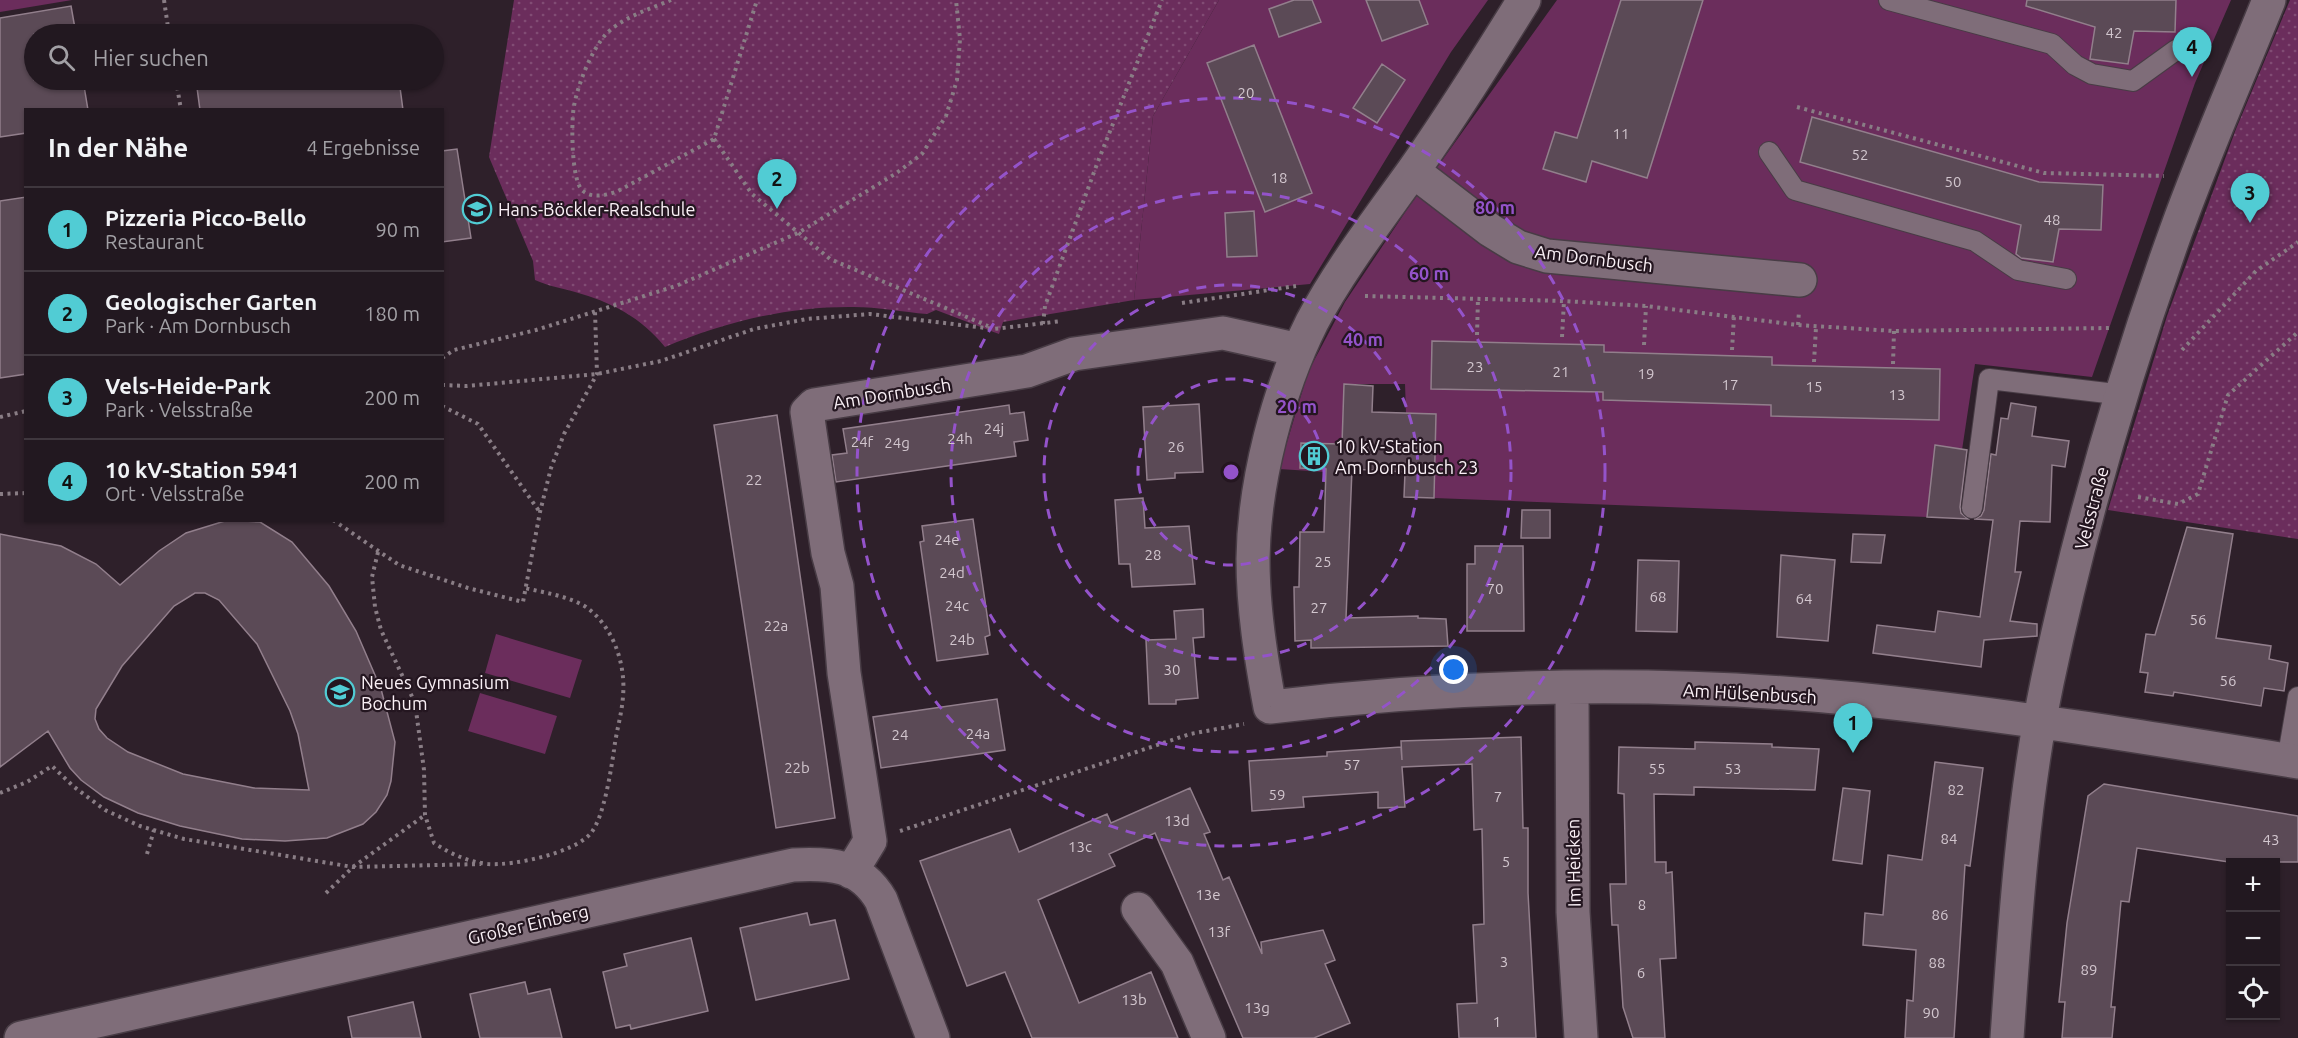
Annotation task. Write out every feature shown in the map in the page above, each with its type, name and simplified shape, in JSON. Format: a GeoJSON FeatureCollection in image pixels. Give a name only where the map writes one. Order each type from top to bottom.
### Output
{"type":"FeatureCollection","features":[{"type":"Feature","properties":{"kind":"street"},"geometry":{"type":"LineString","coordinates":[[1270,707],[1257,637],[1253,558],[1256,519],[1274,428],[1299,350],[1327,295],[1413,171],[1524,0]]}},
{"type":"Feature","properties":{"kind":"street","name":"Velsstraße"},"geometry":{"type":"LineString","coordinates":[[2007,1038],[2025,825],[2040,723],[2091,503],[2173,241],[2268,0]]}},
{"type":"Feature","properties":{"kind":"street","name":"Am Dornbusch"},"geometry":{"type":"LineString","coordinates":[[1413,171],[1518,248],[1547,256],[1800,280]]}},
{"type":"Feature","properties":{"kind":"street","name":"Am Dornbusch"},"geometry":{"type":"LineString","coordinates":[[870,841],[844,673],[837,586],[828,553],[807,412],[814,405],[1027,371],[1074,354],[1223,333],[1299,350]]}},
{"type":"Feature","properties":{"kind":"street","name":"Am Hülsenbusch"},"geometry":{"type":"LineString","coordinates":[[1270,707],[1437,691],[1572,688],[1719,690],[1844,699],[2040,723],[2293,762]]}},
{"type":"Feature","properties":{"kind":"street","name":"Im Heicken"},"geometry":{"type":"LineString","coordinates":[[1572,688],[1573,912],[1581,1038]]}},
{"type":"Feature","properties":{"kind":"street"},"geometry":{"type":"LineString","coordinates":[[851,872],[870,841]]}},
{"type":"Feature","properties":{"kind":"street","name":"Großer Einberg"},"geometry":{"type":"LineString","coordinates":[[21,1038],[793,865],[828,864],[851,872],[874,888],[881,900],[933,1038]]}},
{"type":"Feature","properties":{"kind":"street"},"geometry":{"type":"LineString","coordinates":[[1138,909],[1177,963],[1209,1038]]}},
{"type":"Feature","properties":{"kind":"lane"},"geometry":{"type":"LineString","coordinates":[[1889,0],[2052,44],[2075,65],[2092,75],[2133,81],[2176,50]]}},
{"type":"Feature","properties":{"kind":"lane"},"geometry":{"type":"LineString","coordinates":[[1769,152],[1795,190],[1975,241],[2018,270],[2066,279]]}},
{"type":"Feature","properties":{"kind":"lane"},"geometry":{"type":"LineString","coordinates":[[1972,508],[1989,379],[2124,395]]}},
{"type":"Feature","properties":{"kind":"lane"},"geometry":{"type":"LineString","coordinates":[[2293,762],[2298,697]]}},
{"type":"Feature","properties":{"kind":"path"},"geometry":{"type":"LineString","coordinates":[[164,0],[168,24]]}},
{"type":"Feature","properties":{"kind":"path"},"geometry":{"type":"LineString","coordinates":[[671,0],[621,22],[606,34],[596,50],[574,106],[575,176],[581,190],[592,195],[606,195],[714,139],[757,0]]}},
{"type":"Feature","properties":{"kind":"path"},"geometry":{"type":"LineString","coordinates":[[444,357],[454,350],[536,330],[676,286],[798,233],[895,174],[921,154],[946,116],[957,80],[960,39],[956,0]]}},
{"type":"Feature","properties":{"kind":"path"},"geometry":{"type":"LineString","coordinates":[[1043,324],[1045,306],[1097,164],[1162,0]]}},
{"type":"Feature","properties":{"kind":"path"},"geometry":{"type":"LineString","coordinates":[[178,90],[181,108]]}},
{"type":"Feature","properties":{"kind":"path"},"geometry":{"type":"LineString","coordinates":[[1797,107],[2044,173],[2198,177]]}},
{"type":"Feature","properties":{"kind":"path"},"geometry":{"type":"LineString","coordinates":[[714,139],[752,194],[830,259],[994,328]]}},
{"type":"Feature","properties":{"kind":"path"},"geometry":{"type":"LineString","coordinates":[[2182,350],[2256,271],[2298,242]]}},
{"type":"Feature","properties":{"kind":"path"},"geometry":{"type":"LineString","coordinates":[[1477,335],[1478,298]]}},
{"type":"Feature","properties":{"kind":"path"},"geometry":{"type":"LineString","coordinates":[[1562,337],[1564,301]]}},
{"type":"Feature","properties":{"kind":"path"},"geometry":{"type":"LineString","coordinates":[[1644,345],[1646,306]]}},
{"type":"Feature","properties":{"kind":"path"},"geometry":{"type":"LineString","coordinates":[[336,522],[399,565],[468,588],[524,602],[540,512],[564,434],[588,386],[597,374],[595,311]]}},
{"type":"Feature","properties":{"kind":"path"},"geometry":{"type":"LineString","coordinates":[[1732,350],[1734,316]]}},
{"type":"Feature","properties":{"kind":"path"},"geometry":{"type":"LineString","coordinates":[[1814,362],[1816,326]]}},
{"type":"Feature","properties":{"kind":"path"},"geometry":{"type":"LineString","coordinates":[[1893,364],[1894,331]]}},
{"type":"Feature","properties":{"kind":"path"},"geometry":{"type":"LineString","coordinates":[[2139,497],[2178,504],[2198,494],[2228,395],[2298,332]]}},
{"type":"Feature","properties":{"kind":"path"},"geometry":{"type":"LineString","coordinates":[[444,407],[478,424],[540,512]]}},
{"type":"Feature","properties":{"kind":"path"},"geometry":{"type":"LineString","coordinates":[[0,417],[24,411]]}},
{"type":"Feature","properties":{"kind":"path"},"geometry":{"type":"LineString","coordinates":[[0,494],[24,493]]}},
{"type":"Feature","properties":{"kind":"path"},"geometry":{"type":"LineString","coordinates":[[378,552],[372,577],[375,607],[381,630],[415,703],[424,770],[425,815],[434,843],[456,857],[489,864]]}},
{"type":"Feature","properties":{"kind":"path"},"geometry":{"type":"LineString","coordinates":[[0,793],[27,783],[52,766],[73,786],[105,810],[154,830],[232,849],[353,867],[489,864],[557,854],[591,833],[604,799],[623,696],[623,668],[615,644],[600,620],[586,608],[564,597],[525,588]]}},
{"type":"Feature","properties":{"kind":"path"},"geometry":{"type":"LineString","coordinates":[[870,841],[1190,734],[1242,725],[1270,707]]}},
{"type":"Feature","properties":{"kind":"path"},"geometry":{"type":"LineString","coordinates":[[326,893],[353,867],[425,815]]}},
{"type":"Feature","properties":{"kind":"path"},"geometry":{"type":"LineString","coordinates":[[147,854],[154,830]]}},
{"type":"Feature","properties":{"kind":"shaded area"},"geometry":{"type":"Polygon","coordinates":[[[0,0],[72,0],[0,12],[0,0]]]}},
{"type":"Feature","properties":{"kind":"shaded area"},"geometry":{"type":"Polygon","coordinates":[[[514,0],[1219,0],[1153,116],[1134,300],[1003,322],[999,334],[936,310],[927,314],[863,307],[805,309],[734,323],[665,347],[646,327],[613,306],[535,280],[533,261],[489,157],[514,0]]]}},
{"type":"Feature","properties":{"kind":"shaded area"},"geometry":{"type":"Polygon","coordinates":[[[1219,0],[1488,0],[1451,52],[1310,284],[1134,300],[1153,116],[1219,0]]]}},
{"type":"Feature","properties":{"kind":"shaded area"},"geometry":{"type":"Polygon","coordinates":[[[1557,0],[2231,0],[2195,83],[2092,377],[1975,364],[1962,450],[1935,446],[1927,517],[1434,498],[1436,415],[1406,413],[1405,384],[1344,384],[1342,473],[1279,469],[1308,372],[1345,302],[1408,208],[1557,0]]]}},
{"type":"Feature","properties":{"kind":"shaded area"},"geometry":{"type":"Polygon","coordinates":[[[2290,0],[2298,0],[2298,539],[2108,510],[2167,316],[2236,129],[2290,0]]]}},
{"type":"Feature","properties":{"kind":"shaded area"},"geometry":{"type":"Polygon","coordinates":[[[496,634],[582,660],[570,698],[485,673],[496,634]]]}},
{"type":"Feature","properties":{"kind":"shaded area"},"geometry":{"type":"Polygon","coordinates":[[[480,693],[557,716],[545,754],[468,731],[480,693]]]}},
{"type":"Feature","properties":{"kind":"building"},"geometry":{"type":"Polygon","coordinates":[[[1294,0],[1312,0],[1321,22],[1279,37],[1269,9],[1294,0]]]}},
{"type":"Feature","properties":{"kind":"building"},"geometry":{"type":"Polygon","coordinates":[[[1366,0],[1419,0],[1428,24],[1382,41],[1366,0]]]}},
{"type":"Feature","properties":{"kind":"building"},"geometry":{"type":"Polygon","coordinates":[[[1621,0],[1703,0],[1647,178],[1592,161],[1586,182],[1543,169],[1555,132],[1577,138],[1621,0]]]}},
{"type":"Feature","properties":{"kind":"building"},"geometry":{"type":"Polygon","coordinates":[[[2027,0],[2176,0],[2175,32],[2134,31],[2128,64],[2090,59],[2095,27],[2026,6],[2027,0]]]}},
{"type":"Feature","properties":{"kind":"building"},"geometry":{"type":"Polygon","coordinates":[[[71,6],[74,24],[24,24],[24,90],[85,90],[88,108],[24,108],[24,133],[0,137],[0,18],[71,6]]]}},
{"type":"Feature","properties":{"kind":"building"},"geometry":{"type":"Polygon","coordinates":[[[1254,45],[1312,193],[1265,212],[1207,63],[1254,45]]]}},
{"type":"Feature","properties":{"kind":"building"},"geometry":{"type":"Polygon","coordinates":[[[1382,64],[1405,80],[1377,123],[1353,108],[1382,64]]]}},
{"type":"Feature","properties":{"kind":"building"},"geometry":{"type":"Polygon","coordinates":[[[197,90],[400,90],[403,108],[200,108],[197,90]]]}},
{"type":"Feature","properties":{"kind":"building"},"geometry":{"type":"Polygon","coordinates":[[[1812,117],[2039,182],[2103,185],[2101,230],[2059,229],[2053,262],[2021,258],[2016,254],[2021,225],[1800,162],[1812,117]]]}},
{"type":"Feature","properties":{"kind":"building"},"geometry":{"type":"Polygon","coordinates":[[[457,149],[471,238],[444,242],[444,151],[457,149]]]}},
{"type":"Feature","properties":{"kind":"building"},"geometry":{"type":"Polygon","coordinates":[[[24,197],[24,374],[0,378],[0,201],[24,197]]]}},
{"type":"Feature","properties":{"kind":"building"},"geometry":{"type":"Polygon","coordinates":[[[1254,211],[1257,256],[1227,257],[1225,213],[1254,211]]]}},
{"type":"Feature","properties":{"kind":"building"},"geometry":{"type":"Polygon","coordinates":[[[1432,341],[1604,345],[1604,352],[1772,357],[1772,365],[1940,369],[1939,420],[1771,416],[1771,405],[1603,400],[1603,392],[1431,389],[1432,341]]]}},
{"type":"Feature","properties":{"kind":"building"},"geometry":{"type":"Polygon","coordinates":[[[1344,384],[1373,386],[1372,412],[1436,414],[1434,498],[1404,497],[1405,472],[1352,469],[1346,618],[1418,616],[1418,618],[1446,619],[1448,646],[1311,648],[1311,640],[1295,641],[1294,587],[1299,587],[1300,532],[1324,532],[1326,469],[1300,468],[1301,443],[1342,444],[1344,384]]]}},
{"type":"Feature","properties":{"kind":"building"},"geometry":{"type":"Polygon","coordinates":[[[2011,403],[2036,407],[2032,436],[2069,441],[2065,467],[2052,465],[2050,522],[2020,521],[2015,572],[2021,572],[2010,621],[2037,624],[2037,636],[1984,640],[1981,667],[1873,653],[1877,625],[1935,632],[1938,611],[1980,617],[1993,520],[1974,519],[1981,516],[1984,510],[1991,454],[1996,455],[2001,418],[2008,419],[2011,403]]]}},
{"type":"Feature","properties":{"kind":"building"},"geometry":{"type":"Polygon","coordinates":[[[1199,404],[1203,472],[1175,473],[1175,478],[1147,480],[1143,407],[1199,404]]]}},
{"type":"Feature","properties":{"kind":"building"},"geometry":{"type":"Polygon","coordinates":[[[1009,405],[1010,414],[1024,412],[1028,440],[1014,442],[1016,456],[836,482],[832,455],[847,453],[843,429],[1009,405]]]}},
{"type":"Feature","properties":{"kind":"building"},"geometry":{"type":"Polygon","coordinates":[[[777,415],[835,818],[776,828],[714,425],[777,415]]]}},
{"type":"Feature","properties":{"kind":"building"},"geometry":{"type":"Polygon","coordinates":[[[1935,445],[1967,450],[1960,507],[1961,513],[1968,519],[1927,517],[1935,445]]]}},
{"type":"Feature","properties":{"kind":"building"},"geometry":{"type":"Polygon","coordinates":[[[1143,498],[1145,528],[1189,526],[1195,584],[1132,587],[1130,564],[1119,564],[1115,500],[1143,498]]]}},
{"type":"Feature","properties":{"kind":"building"},"geometry":{"type":"Polygon","coordinates":[[[1522,510],[1550,510],[1550,538],[1521,538],[1522,510]]]}},
{"type":"Feature","properties":{"kind":"building"},"geometry":{"type":"Polygon","coordinates":[[[973,519],[990,635],[985,637],[988,654],[937,661],[920,542],[924,541],[922,526],[973,519]]]}},
{"type":"Feature","properties":{"kind":"building"},"geometry":{"type":"Polygon","coordinates":[[[222,522],[260,522],[292,542],[329,586],[356,631],[381,689],[395,742],[391,781],[387,795],[376,812],[363,824],[327,838],[285,841],[242,839],[180,826],[138,813],[104,797],[81,780],[70,768],[48,731],[0,767],[0,534],[61,546],[96,564],[120,585],[159,551],[186,533],[222,522]],[[195,593],[174,606],[122,666],[96,709],[95,719],[99,729],[107,738],[128,752],[183,774],[254,788],[309,790],[298,734],[290,711],[257,644],[219,600],[205,593],[195,593]]]}},
{"type":"Feature","properties":{"kind":"building"},"geometry":{"type":"Polygon","coordinates":[[[2187,527],[2233,534],[2216,638],[2271,646],[2269,659],[2288,663],[2284,691],[2264,688],[2261,706],[2174,692],[2173,696],[2145,692],[2148,673],[2140,672],[2146,634],[2155,635],[2187,527]]]}},
{"type":"Feature","properties":{"kind":"building"},"geometry":{"type":"Polygon","coordinates":[[[1853,534],[1885,535],[1881,563],[1851,562],[1853,534]]]}},
{"type":"Feature","properties":{"kind":"building"},"geometry":{"type":"Polygon","coordinates":[[[1475,546],[1523,546],[1524,631],[1467,631],[1467,564],[1475,564],[1475,546]]]}},
{"type":"Feature","properties":{"kind":"building"},"geometry":{"type":"Polygon","coordinates":[[[1781,555],[1835,560],[1828,641],[1777,637],[1781,555]]]}},
{"type":"Feature","properties":{"kind":"building"},"geometry":{"type":"Polygon","coordinates":[[[1638,560],[1679,561],[1677,632],[1636,631],[1638,560]]]}},
{"type":"Feature","properties":{"kind":"building"},"geometry":{"type":"Polygon","coordinates":[[[1203,609],[1204,637],[1193,638],[1198,698],[1176,700],[1176,704],[1149,704],[1146,640],[1176,639],[1174,611],[1203,609]]]}},
{"type":"Feature","properties":{"kind":"building"},"geometry":{"type":"Polygon","coordinates":[[[997,699],[1005,750],[881,768],[873,717],[997,699]]]}},
{"type":"Feature","properties":{"kind":"building"},"geometry":{"type":"Polygon","coordinates":[[[1521,737],[1523,828],[1528,828],[1528,893],[1536,1038],[1459,1038],[1457,1004],[1477,1003],[1473,925],[1484,924],[1482,829],[1474,830],[1472,764],[1402,767],[1405,807],[1378,808],[1378,792],[1303,797],[1304,807],[1252,811],[1249,761],[1327,756],[1327,752],[1401,747],[1402,760],[1401,741],[1521,737]]]}},
{"type":"Feature","properties":{"kind":"building"},"geometry":{"type":"Polygon","coordinates":[[[1695,742],[1772,744],[1772,747],[1819,749],[1815,790],[1694,787],[1694,795],[1654,794],[1655,862],[1666,862],[1666,873],[1672,872],[1676,958],[1660,959],[1665,1038],[1633,1038],[1623,1007],[1618,925],[1612,925],[1610,884],[1626,884],[1624,794],[1618,793],[1619,747],[1695,749],[1695,742]]]}},
{"type":"Feature","properties":{"kind":"building"},"geometry":{"type":"Polygon","coordinates":[[[1935,762],[1983,768],[1970,866],[1965,865],[1954,1038],[1905,1038],[1907,1000],[1913,1001],[1916,950],[1863,945],[1865,913],[1883,915],[1888,855],[1922,860],[1935,762]]]}},
{"type":"Feature","properties":{"kind":"building"},"geometry":{"type":"Polygon","coordinates":[[[2104,784],[2298,816],[2298,862],[2280,862],[2280,858],[2226,858],[2226,862],[2137,848],[2129,902],[2121,901],[2111,1007],[2115,1007],[2112,1038],[2062,1038],[2065,1002],[2059,1002],[2067,923],[2088,796],[2104,784]]]}},
{"type":"Feature","properties":{"kind":"building"},"geometry":{"type":"Polygon","coordinates":[[[1190,788],[1210,832],[1204,834],[1223,880],[1229,877],[1262,954],[1261,942],[1323,930],[1335,960],[1325,964],[1350,1023],[1314,1038],[1243,1038],[1155,833],[1109,854],[1115,866],[1038,900],[1079,1003],[1151,972],[1178,1038],[1032,1038],[1005,972],[967,986],[920,861],[1010,829],[1019,852],[1107,814],[1111,823],[1190,788]]]}},
{"type":"Feature","properties":{"kind":"building"},"geometry":{"type":"Polygon","coordinates":[[[1843,788],[1870,791],[1862,864],[1833,860],[1843,788]]]}},
{"type":"Feature","properties":{"kind":"building"},"geometry":{"type":"Polygon","coordinates":[[[807,913],[810,925],[835,920],[849,979],[756,1000],[740,928],[807,913]]]}},
{"type":"Feature","properties":{"kind":"building"},"geometry":{"type":"Polygon","coordinates":[[[691,938],[708,1011],[631,1029],[630,1025],[616,1028],[603,972],[627,966],[624,954],[691,938]]]}},
{"type":"Feature","properties":{"kind":"building"},"geometry":{"type":"Polygon","coordinates":[[[525,982],[528,994],[550,989],[562,1038],[480,1038],[470,994],[525,982]]]}},
{"type":"Feature","properties":{"kind":"building"},"geometry":{"type":"Polygon","coordinates":[[[413,1002],[421,1038],[352,1038],[348,1017],[413,1002]]]}},
{"type":"Feature","properties":{"kind":"place","name":"10 kV-Station 5941"},"geometry":{"type":"Point","coordinates":[2192,77]}},
{"type":"Feature","properties":{"kind":"place","name":"Hans-Böckler-Realschule"},"geometry":{"type":"Point","coordinates":[477,209]}},
{"type":"Feature","properties":{"kind":"place","name":"Geologischer Garten"},"geometry":{"type":"Point","coordinates":[777,209]}},
{"type":"Feature","properties":{"kind":"place","name":"Vels-Heide-Park"},"geometry":{"type":"Point","coordinates":[2250,223]}},
{"type":"Feature","properties":{"kind":"place","name":"10 kV-Station Am Dornbusch 23"},"geometry":{"type":"Point","coordinates":[1314,456]}},
{"type":"Feature","properties":{"kind":"place","name":"Neues Gymnasium Bochum"},"geometry":{"type":"Point","coordinates":[340,692]}},
{"type":"Feature","properties":{"kind":"place","name":"Pizzeria Picco-Bello"},"geometry":{"type":"Point","coordinates":[1853,753]}}]}
